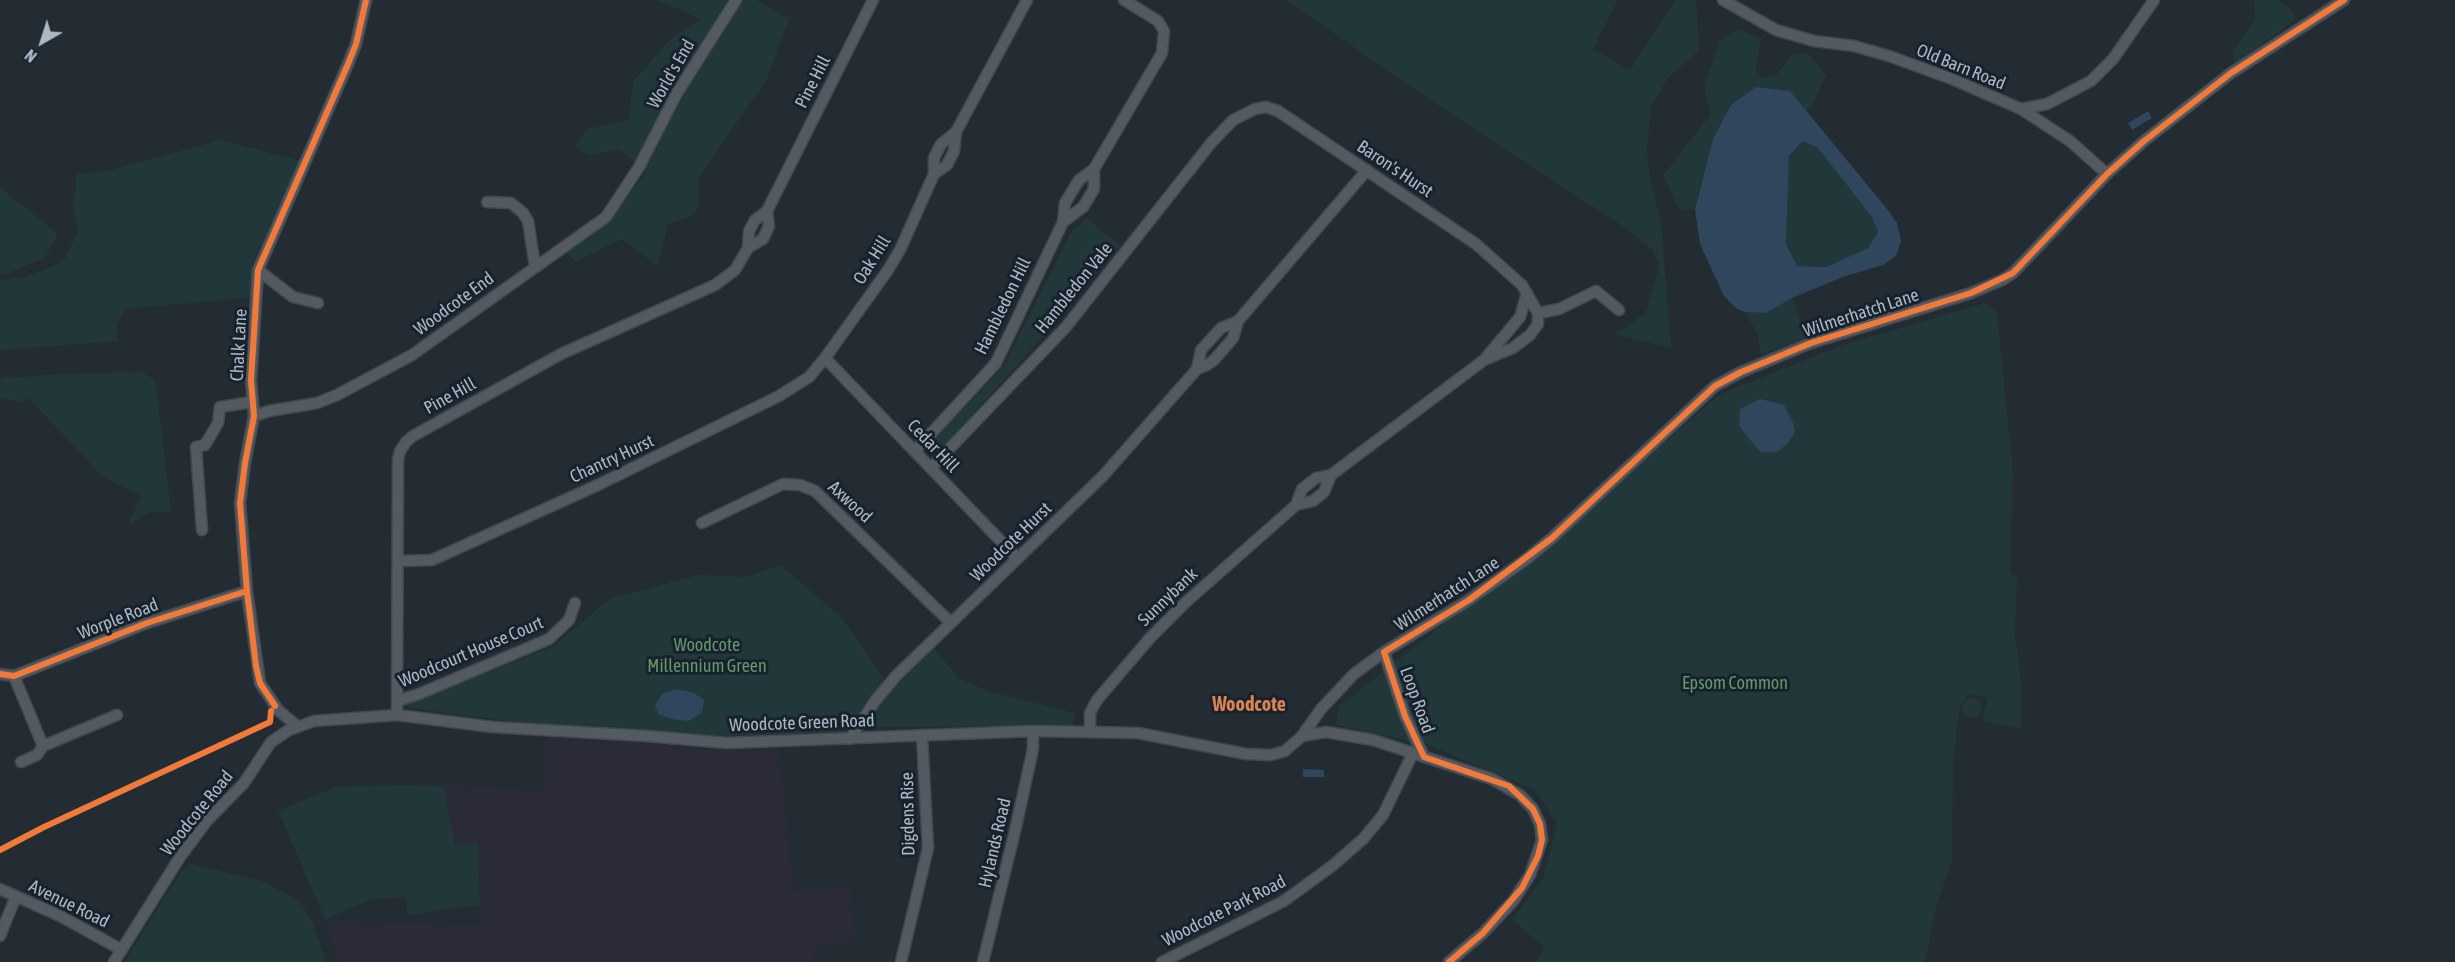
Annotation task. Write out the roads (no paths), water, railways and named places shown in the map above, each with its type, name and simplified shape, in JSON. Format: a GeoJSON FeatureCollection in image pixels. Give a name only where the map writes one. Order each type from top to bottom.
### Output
{"type":"FeatureCollection","features":[{"type":"Feature","properties":{"kind":"street","name":"Chalk Lane"},"geometry":{"type":"LineString","coordinates":[[297,726],[275,706],[260,683],[247,591],[240,502],[254,416],[251,380],[258,270],[356,44],[366,0]]}},
{"type":"Feature","properties":{"kind":"street","name":"World's End"},"geometry":{"type":"LineString","coordinates":[[639,167],[677,93],[736,0]]}},
{"type":"Feature","properties":{"kind":"street","name":"Pine Hill"},"geometry":{"type":"LineString","coordinates":[[397,715],[398,460],[400,451],[406,442],[429,427],[561,354],[714,285],[735,270],[748,248],[749,231],[755,220],[767,211],[873,0]]}},
{"type":"Feature","properties":{"kind":"street","name":"Oak Hill"},"geometry":{"type":"LineString","coordinates":[[825,358],[900,250],[934,174],[934,158],[941,144],[956,132],[1027,0]]}},
{"type":"Feature","properties":{"kind":"street","name":"Hambledon Hill"},"geometry":{"type":"LineString","coordinates":[[915,451],[996,363],[1063,222],[1065,203],[1079,180],[1095,169],[1162,53],[1164,32],[1158,21],[1124,0]]}},
{"type":"Feature","properties":{"kind":"street","name":"Old Barn Road"},"geometry":{"type":"LineString","coordinates":[[1723,0],[1776,30],[1814,41],[1854,46],[1889,56],[1952,79],[2021,109],[2070,141],[2107,174]]}},
{"type":"Feature","properties":{"kind":"street","name":"Old Barn Road"},"geometry":{"type":"LineString","coordinates":[[2021,109],[2047,104],[2091,81],[2113,59],[2154,0]]}},
{"type":"Feature","properties":{"kind":"street","name":"Wilmerhatch Lane"},"geometry":{"type":"LineString","coordinates":[[1302,736],[1330,698],[1354,674],[1384,652],[1469,600],[1552,538],[1715,386],[1741,372],[1811,343],[1971,293],[2002,280],[2013,273],[2107,174],[2144,141],[2231,73],[2344,0]]}},
{"type":"Feature","properties":{"kind":"street","name":"Baron's Hurst"},"geometry":{"type":"LineString","coordinates":[[1233,120],[1255,109],[1266,107],[1278,111],[1476,244],[1522,285],[1527,293]]}},
{"type":"Feature","properties":{"kind":"street","name":"Hambledon Vale"},"geometry":{"type":"LineString","coordinates":[[931,468],[1066,327],[1194,163],[1233,120]]}},
{"type":"Feature","properties":{"kind":"street","name":"Woodcote End"},"geometry":{"type":"LineString","coordinates":[[254,416],[269,411],[317,403],[337,395],[412,355],[606,217],[639,167]]}},
{"type":"Feature","properties":{"kind":"street","name":"Hambledon Hill"},"geometry":{"type":"LineString","coordinates":[[1063,222],[1083,207],[1094,189],[1095,169]]}},
{"type":"Feature","properties":{"kind":"street","name":"Woodcote Hurst"},"geometry":{"type":"LineString","coordinates":[[850,739],[875,701],[896,676],[1103,476],[1197,369],[1214,360],[1233,338],[1238,321],[1367,170]]}},
{"type":"Feature","properties":{"kind":"street"},"geometry":{"type":"LineString","coordinates":[[487,202],[511,203],[523,213],[528,221],[535,266]]}},
{"type":"Feature","properties":{"kind":"street"},"geometry":{"type":"LineString","coordinates":[[258,270],[293,297],[318,303]]}},
{"type":"Feature","properties":{"kind":"street"},"geometry":{"type":"LineString","coordinates":[[1527,293],[1538,313],[1559,309],[1596,291],[1619,310]]}},
{"type":"Feature","properties":{"kind":"street","name":"Sunnybank"},"geometry":{"type":"LineString","coordinates":[[1296,505],[1302,489],[1316,478],[1331,475],[1484,360],[1520,317],[1527,293]]}},
{"type":"Feature","properties":{"kind":"street","name":"Sunnybank"},"geometry":{"type":"LineString","coordinates":[[1484,360],[1513,348],[1530,335],[1538,324],[1538,313]]}},
{"type":"Feature","properties":{"kind":"street","name":"Woodcote Hurst"},"geometry":{"type":"LineString","coordinates":[[1197,369],[1201,350],[1221,328],[1238,321]]}},
{"type":"Feature","properties":{"kind":"street","name":"Cedar Hill"},"geometry":{"type":"LineString","coordinates":[[825,358],[1017,558]]}},
{"type":"Feature","properties":{"kind":"street","name":"Chantry Hurst"},"geometry":{"type":"LineString","coordinates":[[399,561],[432,560],[598,484],[779,396],[809,377],[825,358]]}},
{"type":"Feature","properties":{"kind":"street"},"geometry":{"type":"LineString","coordinates":[[202,530],[196,447],[205,445],[218,423],[220,407],[252,402]]}},
{"type":"Feature","properties":{"kind":"street","name":"Sunnybank"},"geometry":{"type":"LineString","coordinates":[[1090,732],[1090,713],[1097,700],[1150,638],[1193,595],[1296,505],[1313,501],[1324,492],[1331,475]]}},
{"type":"Feature","properties":{"kind":"street","name":"Axwood"},"geometry":{"type":"LineString","coordinates":[[702,523],[783,484],[800,485],[815,491],[951,623]]}},
{"type":"Feature","properties":{"kind":"street","name":"Worple Road"},"geometry":{"type":"LineString","coordinates":[[0,674],[15,676],[147,623],[247,591]]}},
{"type":"Feature","properties":{"kind":"street","name":"Woodcourt House Court"},"geometry":{"type":"LineString","coordinates":[[397,701],[419,694],[549,639],[568,620],[575,603]]}},
{"type":"Feature","properties":{"kind":"street","name":"Loop Road"},"geometry":{"type":"LineString","coordinates":[[1384,652],[1419,755]]}},
{"type":"Feature","properties":{"kind":"street"},"geometry":{"type":"LineString","coordinates":[[15,676],[43,746]]}},
{"type":"Feature","properties":{"kind":"street"},"geometry":{"type":"LineString","coordinates":[[21,762],[37,755],[43,746],[117,715]]}},
{"type":"Feature","properties":{"kind":"street","name":"Woodcote Green Road"},"geometry":{"type":"LineString","coordinates":[[297,726],[314,721],[397,715],[492,727],[727,743],[1033,731],[1138,733],[1256,755],[1271,755],[1285,751],[1302,736]]}},
{"type":"Feature","properties":{"kind":"street","name":"Woodcote Road"},"geometry":{"type":"LineString","coordinates":[[114,962],[170,872],[206,822],[243,783],[271,742],[297,726]]}},
{"type":"Feature","properties":{"kind":"street","name":"Hylands Road"},"geometry":{"type":"LineString","coordinates":[[983,962],[1033,749],[1033,731]]}},
{"type":"Feature","properties":{"kind":"street"},"geometry":{"type":"LineString","coordinates":[[1302,736],[1326,732],[1373,740],[1509,786],[1533,809],[1540,824],[1542,840],[1530,875],[1513,901],[1483,933],[1449,962]]}},
{"type":"Feature","properties":{"kind":"street","name":"Digdens Rise"},"geometry":{"type":"LineString","coordinates":[[901,962],[928,848],[922,735]]}},
{"type":"Feature","properties":{"kind":"street","name":"Woodcote Park Road"},"geometry":{"type":"LineString","coordinates":[[1162,962],[1276,906],[1332,866],[1362,839],[1383,815],[1419,755]]}},
{"type":"Feature","properties":{"kind":"street","name":"Avenue Road"},"geometry":{"type":"LineString","coordinates":[[0,889],[62,917],[122,950]]}},
{"type":"Feature","properties":{"kind":"street"},"geometry":{"type":"LineString","coordinates":[[0,936],[16,896]]}},
{"type":"Feature","properties":{"kind":"district","name":"Woodcote"},"geometry":{"type":"Point","coordinates":[1249,705]}},
{"type":"Feature","properties":{"kind":"park label","name":"Woodcote Millennium Green"},"geometry":{"type":"Point","coordinates":[707,655]}},
{"type":"Feature","properties":{"kind":"park label","name":"Epsom Common"},"geometry":{"type":"Point","coordinates":[1735,683]}}]}
